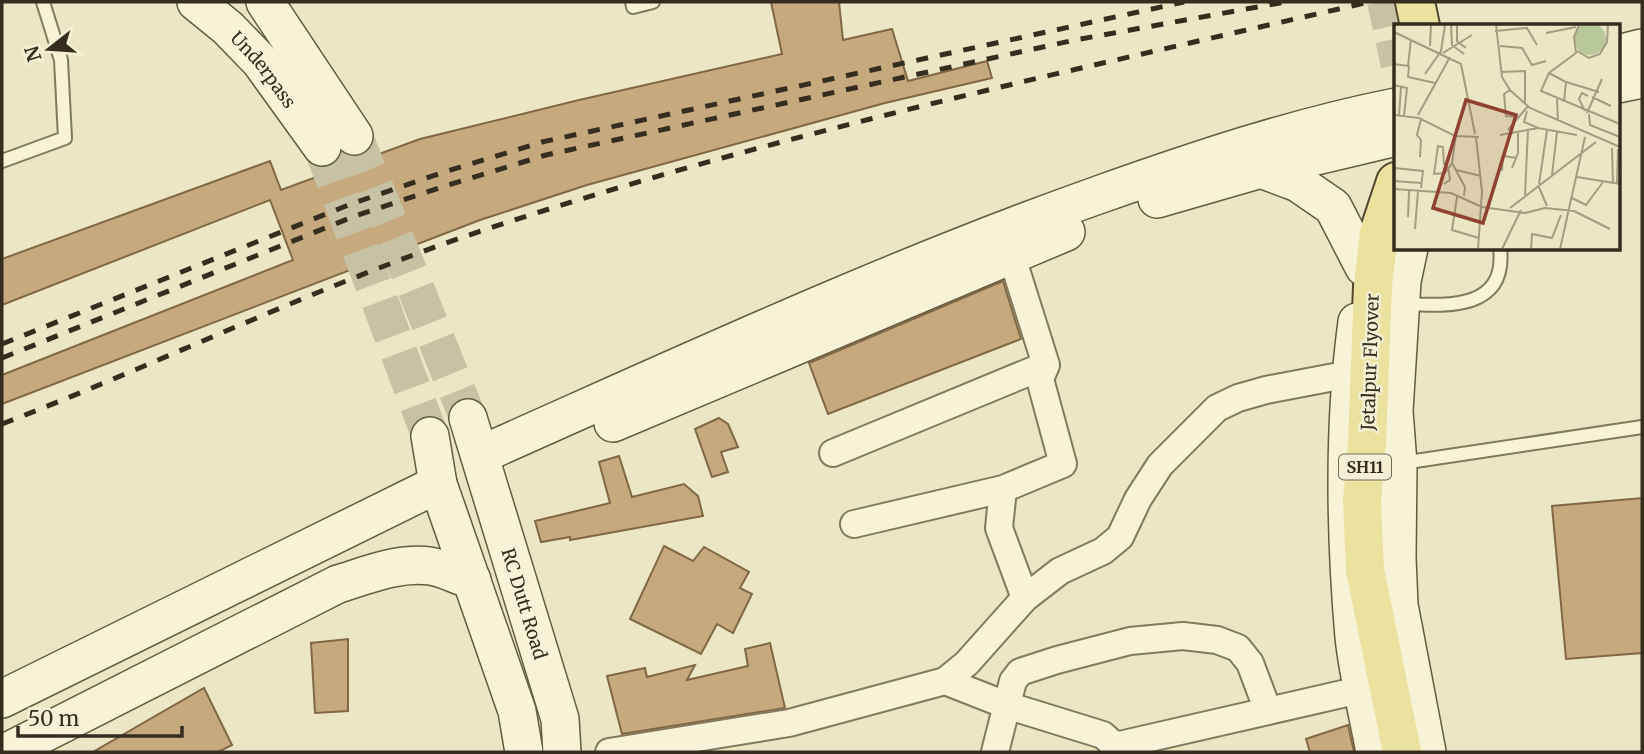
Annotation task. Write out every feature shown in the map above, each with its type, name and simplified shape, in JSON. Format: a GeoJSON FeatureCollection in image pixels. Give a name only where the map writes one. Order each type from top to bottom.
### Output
{"type":"FeatureCollection","features":[{"type":"Feature","properties":{"kind":"main road","name":"Underpass"},"geometry":{"type":"LineString","coordinates":[[196,2],[228,28],[338,141],[265,2]]}},
{"type":"Feature","properties":{"kind":"main road"},"geometry":{"type":"LineString","coordinates":[[1415,2],[1420,24]]}},
{"type":"Feature","properties":{"kind":"main road"},"geometry":{"type":"LineString","coordinates":[[1620,54],[1642,48]]}},
{"type":"Feature","properties":{"kind":"main road"},"geometry":{"type":"LineString","coordinates":[[1620,84],[1642,79]]}},
{"type":"Feature","properties":{"kind":"main road"},"geometry":{"type":"LineString","coordinates":[[1007,242],[1261,169],[1394,125]]}},
{"type":"Feature","properties":{"kind":"main road"},"geometry":{"type":"LineString","coordinates":[[468,418],[483,467],[1217,153],[1394,125]]}},
{"type":"Feature","properties":{"kind":"main road"},"geometry":{"type":"LineString","coordinates":[[1375,752],[1354,639],[1346,469],[1350,374],[1370,214],[1394,129]]}},
{"type":"Feature","properties":{"kind":"main road"},"geometry":{"type":"LineString","coordinates":[[1261,169],[1298,183],[1333,207],[1364,267]]}},
{"type":"Feature","properties":{"kind":"main road","name":"Jetalpur Flyover"},"geometry":{"type":"LineString","coordinates":[[1394,185],[1379,233],[1373,286],[1362,501],[1365,570],[1402,752]]}},
{"type":"Feature","properties":{"kind":"main road"},"geometry":{"type":"LineString","coordinates":[[1409,250],[1402,281],[1394,411],[1398,464],[1399,605],[1427,752]]}},
{"type":"Feature","properties":{"kind":"main road"},"geometry":{"type":"LineString","coordinates":[[430,436],[438,484],[517,711],[524,752]]}},
{"type":"Feature","properties":{"kind":"main road","name":"RC Dutt Road"},"geometry":{"type":"LineString","coordinates":[[483,467],[560,719],[562,752]]}},
{"type":"Feature","properties":{"kind":"main road"},"geometry":{"type":"LineString","coordinates":[[2,699],[438,484]]}},
{"type":"Feature","properties":{"kind":"main road"},"geometry":{"type":"LineString","coordinates":[[7,752],[338,584],[392,567],[410,565],[432,566],[472,580]]}},
{"type":"Feature","properties":{"kind":"street"},"geometry":{"type":"LineString","coordinates":[[854,524],[1003,489],[1063,464],[1040,379],[1046,365],[1007,242]]}},
{"type":"Feature","properties":{"kind":"street"},"geometry":{"type":"LineString","coordinates":[[833,453],[1046,365]]}},
{"type":"Feature","properties":{"kind":"street"},"geometry":{"type":"LineString","coordinates":[[609,752],[750,741],[789,723],[945,681],[967,663],[1025,598],[1060,571],[1103,551],[1120,537],[1138,499],[1160,465],[1217,408],[1238,398],[1266,390],[1350,374]]}},
{"type":"Feature","properties":{"kind":"street"},"geometry":{"type":"LineString","coordinates":[[1003,489],[999,528],[1025,598]]}},
{"type":"Feature","properties":{"kind":"street"},"geometry":{"type":"LineString","coordinates":[[995,752],[1013,681],[1020,672],[1130,641],[1183,636],[1217,640],[1238,648],[1250,663],[1268,711]]}},
{"type":"Feature","properties":{"kind":"street"},"geometry":{"type":"LineString","coordinates":[[945,681],[1006,705],[1103,736],[1116,749],[1363,689]]}},
{"type":"Feature","properties":{"kind":"lane"},"geometry":{"type":"LineString","coordinates":[[2,161],[65,138],[61,60],[43,2]]}},
{"type":"Feature","properties":{"kind":"lane"},"geometry":{"type":"LineString","coordinates":[[632,2],[633,7],[653,2]]}},
{"type":"Feature","properties":{"kind":"lane"},"geometry":{"type":"LineString","coordinates":[[1401,303],[1444,306],[1478,299],[1491,288],[1501,271],[1500,250]]}},
{"type":"Feature","properties":{"kind":"lane"},"geometry":{"type":"LineString","coordinates":[[1398,464],[1642,427]]}},
{"type":"Feature","properties":{"kind":"building"},"geometry":{"type":"Polygon","coordinates":[[[771,2],[839,2],[843,40],[892,29],[908,81],[987,61],[992,78],[885,103],[587,185],[480,220],[2,404],[2,375],[293,260],[270,200],[2,305],[2,259],[270,161],[281,190],[420,139],[782,54],[771,2]]]}},
{"type":"Feature","properties":{"kind":"building"},"geometry":{"type":"Polygon","coordinates":[[[1003,281],[1021,339],[828,414],[809,363],[1003,281]]]}},
{"type":"Feature","properties":{"kind":"building"},"geometry":{"type":"Polygon","coordinates":[[[719,418],[728,424],[738,447],[721,452],[728,472],[712,477],[695,429],[719,418]]]}},
{"type":"Feature","properties":{"kind":"building"},"geometry":{"type":"Polygon","coordinates":[[[619,456],[632,497],[684,484],[698,496],[703,516],[570,540],[570,537],[541,542],[535,521],[610,503],[599,462],[619,456]]]}},
{"type":"Feature","properties":{"kind":"building"},"geometry":{"type":"Polygon","coordinates":[[[1642,498],[1642,653],[1566,659],[1552,506],[1642,498]]]}},
{"type":"Feature","properties":{"kind":"building"},"geometry":{"type":"Polygon","coordinates":[[[664,546],[693,561],[704,547],[749,572],[740,588],[752,594],[733,633],[717,624],[701,654],[630,619],[664,546]]]}},
{"type":"Feature","properties":{"kind":"building"},"geometry":{"type":"Polygon","coordinates":[[[348,639],[348,711],[315,713],[311,643],[348,639]]]}},
{"type":"Feature","properties":{"kind":"building"},"geometry":{"type":"Polygon","coordinates":[[[770,643],[785,708],[622,734],[607,676],[645,668],[647,677],[695,665],[687,680],[748,666],[745,649],[770,643]]]}},
{"type":"Feature","properties":{"kind":"building"},"geometry":{"type":"Polygon","coordinates":[[[204,688],[232,745],[218,752],[93,752],[204,688]]]}},
{"type":"Feature","properties":{"kind":"building"},"geometry":{"type":"Polygon","coordinates":[[[1348,725],[1354,752],[1310,752],[1306,739],[1348,725]]]}},
{"type":"Feature","properties":{"kind":"tunnel"},"geometry":{"type":"LineString","coordinates":[[1380,2],[1394,66]]}},
{"type":"Feature","properties":{"kind":"tunnel"},"geometry":{"type":"LineString","coordinates":[[354,136],[468,418]]}},
{"type":"Feature","properties":{"kind":"tunnel"},"geometry":{"type":"LineString","coordinates":[[322,147],[430,436]]}},
{"type":"Feature","properties":{"kind":"railway"},"geometry":{"type":"LineString","coordinates":[[2,344],[351,204],[542,142],[1184,2]]}},
{"type":"Feature","properties":{"kind":"railway"},"geometry":{"type":"LineString","coordinates":[[2,358],[355,216],[546,155],[1075,40],[1285,2]]}},
{"type":"Feature","properties":{"kind":"railway"},"geometry":{"type":"LineString","coordinates":[[2,424],[366,273],[490,228],[598,194],[707,162],[927,105],[1369,2]]}}]}
